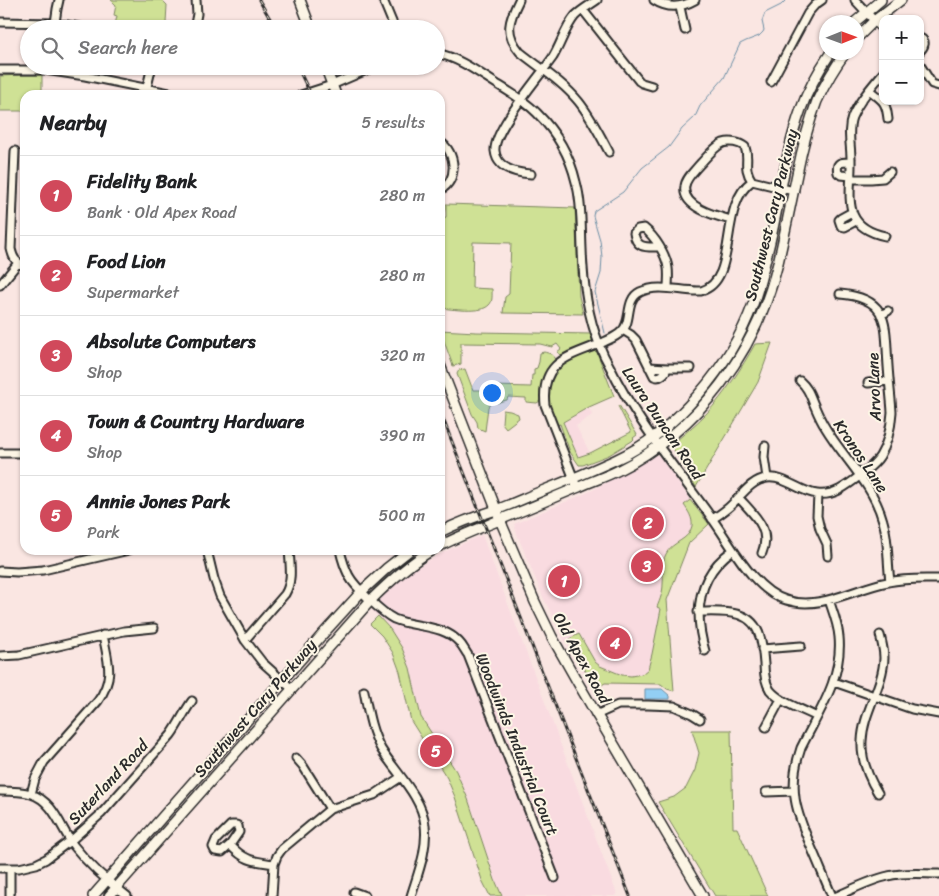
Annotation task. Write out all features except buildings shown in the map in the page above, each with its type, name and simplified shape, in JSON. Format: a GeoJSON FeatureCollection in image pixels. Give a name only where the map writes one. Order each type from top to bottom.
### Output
{"type":"FeatureCollection","features":[{"type":"Feature","properties":{"kind":"main road"},"geometry":{"type":"LineString","coordinates":[[300,0],[308,20]]}},
{"type":"Feature","properties":{"kind":"main road"},"geometry":{"type":"LineString","coordinates":[[863,15],[881,0]]}},
{"type":"Feature","properties":{"kind":"main road"},"geometry":{"type":"LineString","coordinates":[[864,31],[901,0]]}},
{"type":"Feature","properties":{"kind":"main road","name":"Southwest Cary Parkway"},"geometry":{"type":"LineString","coordinates":[[445,544],[576,483],[643,444],[684,409],[705,386],[739,336],[752,306],[777,212],[792,138],[811,86],[826,60]]}},
{"type":"Feature","properties":{"kind":"main road","name":"Southwest Cary Parkway"},"geometry":{"type":"LineString","coordinates":[[445,530],[481,514],[617,471],[659,445],[690,418],[715,392],[734,367],[764,308],[773,284],[805,138],[817,102],[840,60]]}},
{"type":"Feature","properties":{"kind":"main road"},"geometry":{"type":"LineString","coordinates":[[328,75],[334,90]]}},
{"type":"Feature","properties":{"kind":"main road","name":"Old Apex Road"},"geometry":{"type":"LineString","coordinates":[[445,379],[539,611],[596,716],[703,896]]}},
{"type":"Feature","properties":{"kind":"main road","name":"Southwest Cary Parkway"},"geometry":{"type":"LineString","coordinates":[[93,896],[362,591],[404,555]]}},
{"type":"Feature","properties":{"kind":"main road","name":"Southwest Cary Parkway"},"geometry":{"type":"LineString","coordinates":[[109,896],[371,600],[392,579],[424,555]]}},
{"type":"Feature","properties":{"kind":"street"},"geometry":{"type":"LineString","coordinates":[[55,20],[59,0]]}},
{"type":"Feature","properties":{"kind":"street"},"geometry":{"type":"LineString","coordinates":[[196,0],[196,20]]}},
{"type":"Feature","properties":{"kind":"street"},"geometry":{"type":"LineString","coordinates":[[383,0],[391,20]]}},
{"type":"Feature","properties":{"kind":"street"},"geometry":{"type":"LineString","coordinates":[[519,0],[510,21],[511,38],[520,52],[567,89],[580,104],[591,119],[609,152]]}},
{"type":"Feature","properties":{"kind":"street"},"geometry":{"type":"LineString","coordinates":[[530,174],[520,173],[503,167],[498,160],[495,150],[496,139],[521,99],[556,52],[570,23],[578,13],[597,0]]}},
{"type":"Feature","properties":{"kind":"street"},"geometry":{"type":"LineString","coordinates":[[654,0],[662,4],[680,7],[694,0]]}},
{"type":"Feature","properties":{"kind":"street"},"geometry":{"type":"LineString","coordinates":[[771,82],[808,13],[822,0]]}},
{"type":"Feature","properties":{"kind":"street"},"geometry":{"type":"LineString","coordinates":[[855,0],[879,26]]}},
{"type":"Feature","properties":{"kind":"street"},"geometry":{"type":"LineString","coordinates":[[680,7],[685,30]]}},
{"type":"Feature","properties":{"kind":"street"},"geometry":{"type":"LineString","coordinates":[[583,10],[639,81],[652,86]]}},
{"type":"Feature","properties":{"kind":"street"},"geometry":{"type":"LineString","coordinates":[[0,22],[20,22]]}},
{"type":"Feature","properties":{"kind":"street","name":"Laura Duncan Road"},"geometry":{"type":"LineString","coordinates":[[445,55],[459,61],[521,99],[540,116],[556,136],[568,157],[576,180],[579,198],[584,288],[599,344],[625,396],[753,577],[775,596],[800,603],[829,600],[890,581],[939,579]]}},
{"type":"Feature","properties":{"kind":"street"},"geometry":{"type":"LineString","coordinates":[[0,70],[20,70]]}},
{"type":"Feature","properties":{"kind":"street"},"geometry":{"type":"LineString","coordinates":[[924,71],[932,84],[939,86]]}},
{"type":"Feature","properties":{"kind":"street"},"geometry":{"type":"LineString","coordinates":[[78,75],[138,90]]}},
{"type":"Feature","properties":{"kind":"street"},"geometry":{"type":"LineString","coordinates":[[146,90],[150,75]]}},
{"type":"Feature","properties":{"kind":"street"},"geometry":{"type":"LineString","coordinates":[[316,90],[355,75]]}},
{"type":"Feature","properties":{"kind":"street"},"geometry":{"type":"LineString","coordinates":[[879,78],[857,108],[850,122],[850,201],[856,222],[870,232],[885,236]]}},
{"type":"Feature","properties":{"kind":"street"},"geometry":{"type":"LineString","coordinates":[[869,90],[886,106],[888,119]]}},
{"type":"Feature","properties":{"kind":"street"},"geometry":{"type":"LineString","coordinates":[[730,220],[707,213],[692,203],[685,192],[686,183],[712,151],[728,142],[738,143],[745,147],[747,156],[746,170],[752,181]]}},
{"type":"Feature","properties":{"kind":"street"},"geometry":{"type":"LineString","coordinates":[[445,145],[451,153],[452,174],[445,188]]}},
{"type":"Feature","properties":{"kind":"street"},"geometry":{"type":"LineString","coordinates":[[16,152],[11,249],[12,255],[20,264]]}},
{"type":"Feature","properties":{"kind":"street"},"geometry":{"type":"LineString","coordinates":[[851,162],[841,162],[837,166],[838,173],[851,177],[871,179],[883,178],[890,172]]}},
{"type":"Feature","properties":{"kind":"street"},"geometry":{"type":"LineString","coordinates":[[752,181],[794,191]]}},
{"type":"Feature","properties":{"kind":"street"},"geometry":{"type":"LineString","coordinates":[[576,483],[545,405],[548,377],[561,360],[617,336],[627,322],[630,304],[638,294],[646,290],[668,288],[701,291],[716,282],[724,263],[730,220],[742,190],[752,181]]}},
{"type":"Feature","properties":{"kind":"street"},"geometry":{"type":"LineString","coordinates":[[852,212],[839,220],[841,226],[845,227],[856,222]]}},
{"type":"Feature","properties":{"kind":"street"},"geometry":{"type":"LineString","coordinates":[[659,247],[667,264],[668,288]]}},
{"type":"Feature","properties":{"kind":"street"},"geometry":{"type":"LineString","coordinates":[[0,285],[20,266]]}},
{"type":"Feature","properties":{"kind":"street","name":"Arvo Lane"},"geometry":{"type":"LineString","coordinates":[[818,494],[840,490],[876,462],[883,452],[888,439],[892,412],[885,313],[865,299],[840,294]]}},
{"type":"Feature","properties":{"kind":"street"},"geometry":{"type":"LineString","coordinates":[[623,330],[636,340],[654,376],[657,377],[664,374],[667,368],[691,368]]}},
{"type":"Feature","properties":{"kind":"street","name":"Kronos Lane"},"geometry":{"type":"LineString","coordinates":[[800,381],[807,387],[828,432],[874,497],[883,521],[886,536],[890,581]]}},
{"type":"Feature","properties":{"kind":"street"},"geometry":{"type":"LineString","coordinates":[[868,383],[889,381]]}},
{"type":"Feature","properties":{"kind":"street"},"geometry":{"type":"LineString","coordinates":[[765,446],[764,457],[767,478]]}},
{"type":"Feature","properties":{"kind":"street"},"geometry":{"type":"LineString","coordinates":[[0,453],[20,453]]}},
{"type":"Feature","properties":{"kind":"street"},"geometry":{"type":"LineString","coordinates":[[712,519],[728,509],[754,483],[767,478],[786,481],[818,494],[817,516],[820,529],[828,544],[828,556]]}},
{"type":"Feature","properties":{"kind":"street"},"geometry":{"type":"LineString","coordinates":[[739,498],[762,526],[766,538],[762,553]]}},
{"type":"Feature","properties":{"kind":"street"},"geometry":{"type":"LineString","coordinates":[[705,651],[698,612],[703,587],[718,562],[733,550]]}},
{"type":"Feature","properties":{"kind":"street"},"geometry":{"type":"LineString","coordinates":[[0,571],[43,570],[108,555]]}},
{"type":"Feature","properties":{"kind":"street"},"geometry":{"type":"LineString","coordinates":[[208,555],[220,596],[244,640],[262,662],[292,689]]}},
{"type":"Feature","properties":{"kind":"street"},"geometry":{"type":"LineString","coordinates":[[244,640],[288,590],[290,578],[289,555]]}},
{"type":"Feature","properties":{"kind":"street","name":"Woodwinds Industrial Court"},"geometry":{"type":"LineString","coordinates":[[341,555],[349,576],[385,613],[395,619],[445,632],[455,638],[463,647],[468,655],[555,878]]}},
{"type":"Feature","properties":{"kind":"street"},"geometry":{"type":"LineString","coordinates":[[829,600],[838,628],[838,663],[834,682],[798,758],[794,791],[798,815],[832,896]]}},
{"type":"Feature","properties":{"kind":"street"},"geometry":{"type":"LineString","coordinates":[[698,612],[728,612],[748,620],[756,628],[760,638],[764,673],[772,691],[781,699],[817,717]]}},
{"type":"Feature","properties":{"kind":"street"},"geometry":{"type":"LineString","coordinates":[[0,656],[19,655],[103,635],[154,628]]}},
{"type":"Feature","properties":{"kind":"street"},"geometry":{"type":"LineString","coordinates":[[31,794],[35,778],[44,762],[98,701],[107,686],[109,672],[103,635]]}},
{"type":"Feature","properties":{"kind":"street"},"geometry":{"type":"LineString","coordinates":[[878,793],[869,777],[862,751],[865,720],[883,665],[880,635]]}},
{"type":"Feature","properties":{"kind":"street"},"geometry":{"type":"LineString","coordinates":[[762,649],[801,646]]}},
{"type":"Feature","properties":{"kind":"street"},"geometry":{"type":"LineString","coordinates":[[834,682],[912,709],[939,714]]}},
{"type":"Feature","properties":{"kind":"street"},"geometry":{"type":"LineString","coordinates":[[364,691],[372,728],[381,749],[418,803],[425,824],[425,850],[412,896]]}},
{"type":"Feature","properties":{"kind":"street"},"geometry":{"type":"LineString","coordinates":[[766,727],[781,699]]}},
{"type":"Feature","properties":{"kind":"street","name":"Suterland Road"},"geometry":{"type":"LineString","coordinates":[[0,868],[24,868],[36,864],[46,859],[87,828],[102,814],[171,735],[192,700]]}},
{"type":"Feature","properties":{"kind":"street"},"geometry":{"type":"LineString","coordinates":[[596,716],[618,705],[648,705],[674,706],[700,719]]}},
{"type":"Feature","properties":{"kind":"street"},"geometry":{"type":"LineString","coordinates":[[296,758],[330,809]]}},
{"type":"Feature","properties":{"kind":"street"},"geometry":{"type":"LineString","coordinates":[[272,896],[274,864],[282,849],[330,809],[374,795],[400,777]]}},
{"type":"Feature","properties":{"kind":"street"},"geometry":{"type":"LineString","coordinates":[[0,791],[31,794],[43,800],[51,808],[70,840],[87,861],[127,896]]}},
{"type":"Feature","properties":{"kind":"street"},"geometry":{"type":"LineString","coordinates":[[766,792],[794,791]]}},
{"type":"Feature","properties":{"kind":"street"},"geometry":{"type":"LineString","coordinates":[[230,845],[238,854],[245,858],[274,864]]}},
{"type":"Feature","properties":{"kind":"street"},"geometry":{"type":"LineString","coordinates":[[10,868],[10,896]]}},
{"type":"Feature","properties":{"kind":"street"},"geometry":{"type":"LineString","coordinates":[[836,896],[889,875],[939,874]]}},
{"type":"Feature","properties":{"kind":"street"},"geometry":{"type":"LineString","coordinates":[[354,892],[365,896]]}},
{"type":"Feature","properties":{"kind":"shaded area"},"geometry":{"type":"Polygon","coordinates":[[[589,407],[592,415],[576,426],[590,453],[578,457],[563,422],[589,407]]]}},
{"type":"Feature","properties":{"kind":"shaded area"},"geometry":{"type":"Polygon","coordinates":[[[656,455],[659,456],[709,524],[689,543],[667,600],[674,685],[590,684],[543,597],[514,524],[591,491],[656,455]]]}},
{"type":"Feature","properties":{"kind":"shaded area"},"geometry":{"type":"Polygon","coordinates":[[[482,535],[617,894],[615,896],[502,896],[468,799],[456,771],[421,717],[410,668],[390,629],[371,609],[399,578],[438,555],[445,555],[445,552],[482,535]]]}},
{"type":"Feature","properties":{"kind":"green space"},"geometry":{"type":"Polygon","coordinates":[[[111,0],[162,0],[167,5],[166,20],[116,20],[117,16],[114,15],[116,5],[111,0]]]}},
{"type":"Feature","properties":{"kind":"green space"},"geometry":{"type":"Polygon","coordinates":[[[42,75],[42,90],[20,90],[20,111],[0,111],[0,76],[42,75]]]}},
{"type":"Feature","properties":{"kind":"green space"},"geometry":{"type":"Polygon","coordinates":[[[446,204],[575,208],[579,296],[583,314],[503,313],[505,297],[509,294],[511,243],[473,242],[472,288],[492,289],[492,300],[489,305],[485,308],[473,310],[445,309],[446,204]]]}},
{"type":"Feature","properties":{"kind":"green space"},"geometry":{"type":"Polygon","coordinates":[[[445,330],[592,334],[591,343],[561,355],[557,352],[561,349],[557,344],[552,347],[540,344],[461,343],[461,364],[453,366],[445,344],[445,330]]]}},
{"type":"Feature","properties":{"kind":"green space"},"geometry":{"type":"Polygon","coordinates":[[[772,343],[758,382],[696,487],[671,445],[698,422],[720,398],[755,344],[772,343]]]}},
{"type":"Feature","properties":{"kind":"green space"},"geometry":{"type":"Polygon","coordinates":[[[596,350],[614,396],[589,407],[563,422],[578,457],[590,453],[631,432],[619,405],[637,435],[632,441],[609,455],[579,465],[570,452],[560,424],[557,425],[554,419],[549,398],[550,384],[560,365],[579,355],[596,350]]]}},
{"type":"Feature","properties":{"kind":"green space"},"geometry":{"type":"Polygon","coordinates":[[[544,352],[553,356],[555,360],[544,379],[540,401],[537,403],[526,402],[526,398],[508,397],[507,400],[497,403],[494,399],[488,407],[485,431],[478,428],[457,374],[459,370],[465,369],[473,390],[494,390],[495,386],[531,387],[534,369],[537,368],[540,353],[544,352]]]}},
{"type":"Feature","properties":{"kind":"green space"},"geometry":{"type":"Polygon","coordinates":[[[503,410],[518,414],[519,418],[506,428],[502,423],[503,410]]]}},
{"type":"Feature","properties":{"kind":"green space"},"geometry":{"type":"Polygon","coordinates":[[[690,500],[709,524],[689,543],[667,600],[674,691],[667,689],[661,684],[605,683],[595,689],[569,639],[579,634],[595,662],[622,675],[642,674],[648,669],[661,609],[657,607],[662,590],[664,561],[666,554],[672,546],[688,535],[690,531],[692,520],[684,505],[690,500]]]}},
{"type":"Feature","properties":{"kind":"green space"},"geometry":{"type":"Polygon","coordinates":[[[378,616],[390,629],[402,648],[410,668],[421,717],[456,771],[468,799],[502,896],[490,896],[482,880],[447,778],[411,721],[400,672],[393,653],[382,636],[370,624],[378,616]]]}},
{"type":"Feature","properties":{"kind":"green space"},"geometry":{"type":"Polygon","coordinates":[[[692,730],[731,730],[733,828],[737,828],[768,896],[715,896],[658,802],[674,797],[686,788],[695,770],[699,753],[692,730]]]}},
{"type":"Feature","properties":{"kind":"water"},"geometry":{"type":"Polygon","coordinates":[[[645,689],[662,689],[670,696],[670,699],[645,699],[645,689]]]}},
{"type":"Feature","properties":{"kind":"waterway"},"geometry":{"type":"LineString","coordinates":[[605,333],[595,292],[601,273],[602,257],[600,240],[593,216],[594,211],[623,192],[642,168],[669,147],[682,129],[695,117],[700,106],[724,78],[740,44],[759,36],[764,30],[762,21],[765,13],[781,5],[786,0]]}},
{"type":"Feature","properties":{"kind":"railway"},"geometry":{"type":"LineString","coordinates":[[259,0],[271,20]]}},
{"type":"Feature","properties":{"kind":"railway"},"geometry":{"type":"LineString","coordinates":[[301,75],[309,90]]}},
{"type":"Feature","properties":{"kind":"railway"},"geometry":{"type":"LineString","coordinates":[[445,424],[630,896]]}},
{"type":"Feature","properties":{"kind":"place","name":"Food Lion"},"geometry":{"type":"Point","coordinates":[648,523]}},
{"type":"Feature","properties":{"kind":"place","name":"Absolute Computers"},"geometry":{"type":"Point","coordinates":[647,566]}},
{"type":"Feature","properties":{"kind":"place","name":"Fidelity Bank"},"geometry":{"type":"Point","coordinates":[564,581]}},
{"type":"Feature","properties":{"kind":"place","name":"Town & Country Hardware"},"geometry":{"type":"Point","coordinates":[615,643]}},
{"type":"Feature","properties":{"kind":"place","name":"Annie Jones Park"},"geometry":{"type":"Point","coordinates":[436,751]}}]}
